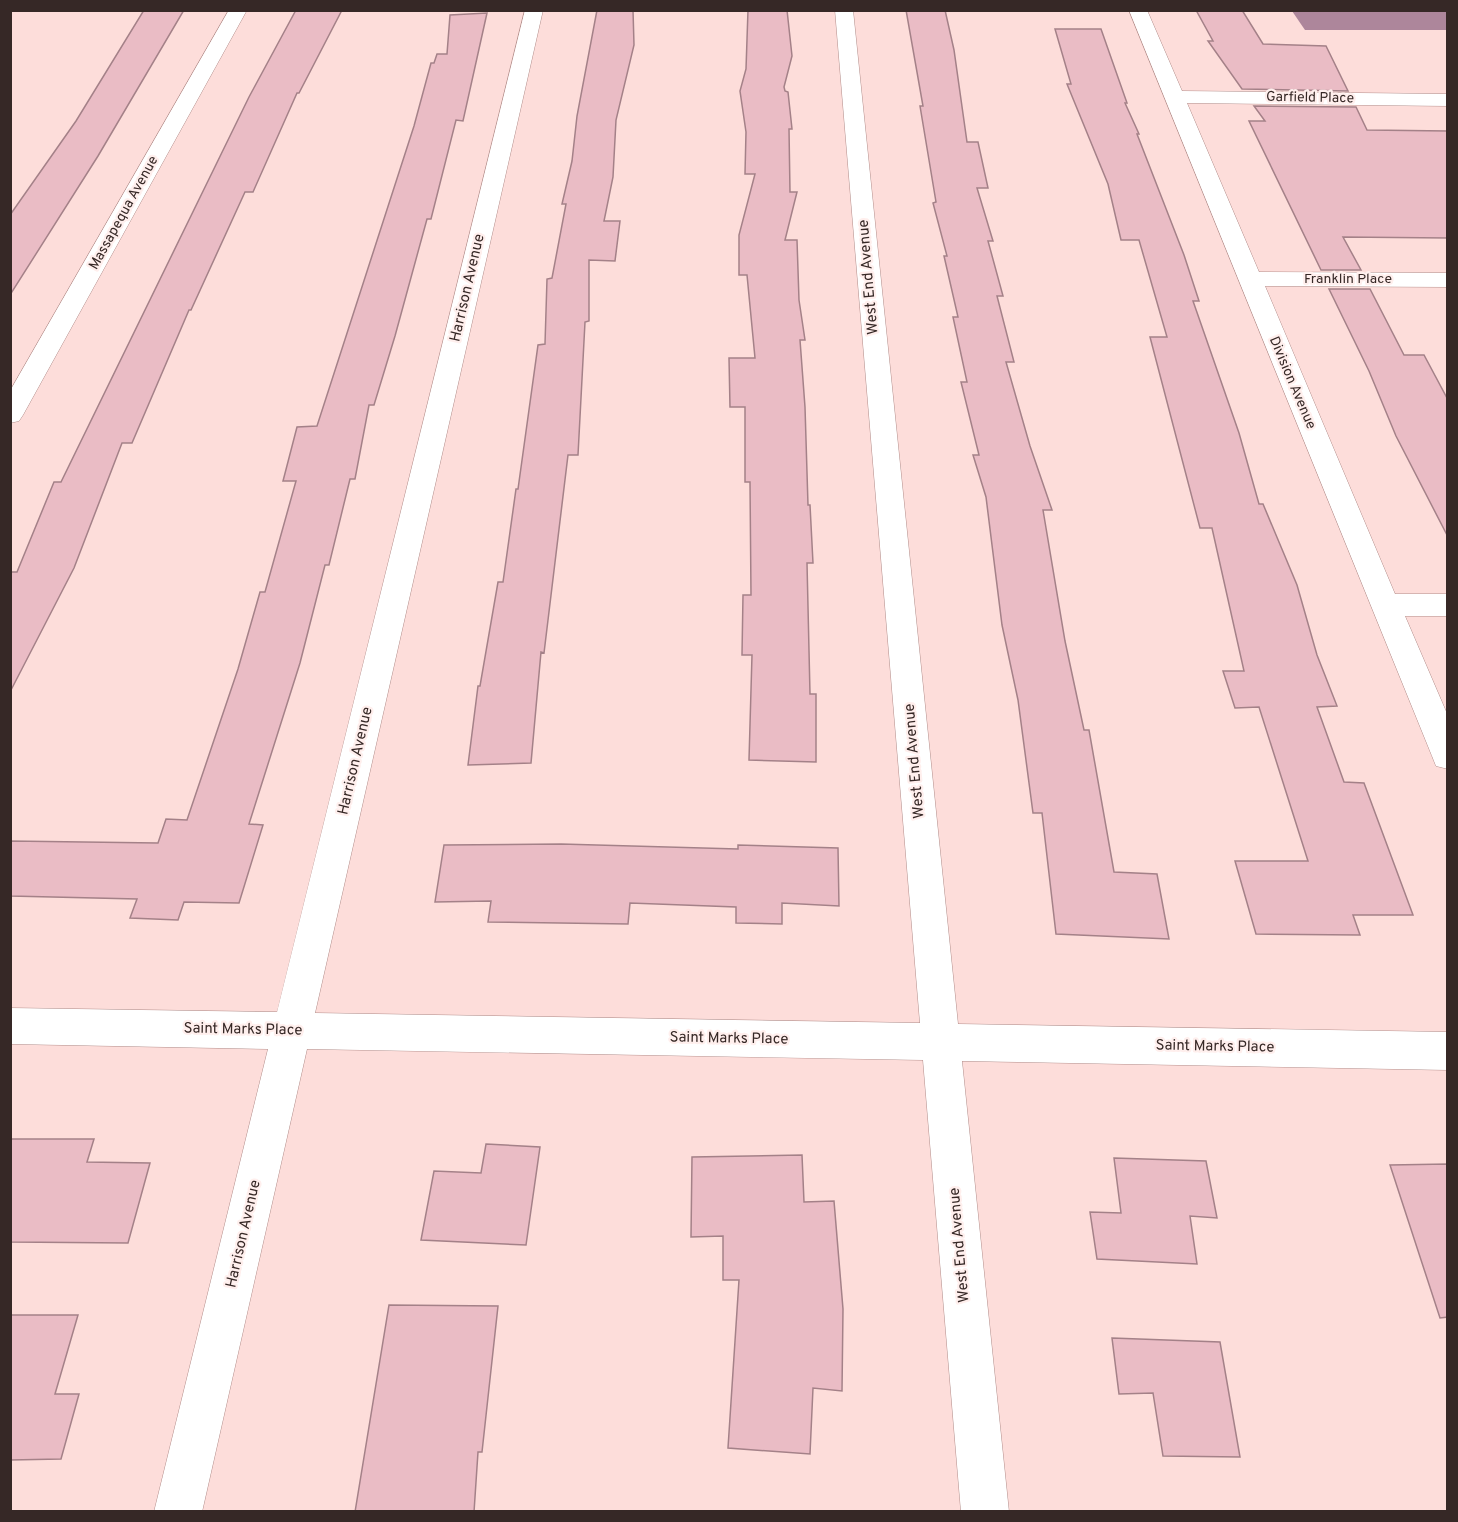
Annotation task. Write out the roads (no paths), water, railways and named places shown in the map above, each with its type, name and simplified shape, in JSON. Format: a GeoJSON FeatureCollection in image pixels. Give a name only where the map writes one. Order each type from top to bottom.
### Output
{"type":"FeatureCollection","features":[{"type":"Feature","properties":{"kind":"street","name":"Massapequa Avenue"},"geometry":{"type":"LineString","coordinates":[[10,415],[238,10]]}},
{"type":"Feature","properties":{"kind":"street","name":"Harrison Avenue"},"geometry":{"type":"LineString","coordinates":[[178,1512],[534,10]]}},
{"type":"Feature","properties":{"kind":"street","name":"West End Avenue"},"geometry":{"type":"LineString","coordinates":[[844,10],[985,1512]]}},
{"type":"Feature","properties":{"kind":"street","name":"Division Avenue"},"geometry":{"type":"LineString","coordinates":[[1138,10],[1448,756]]}},
{"type":"Feature","properties":{"kind":"street","name":"Garfield Place"},"geometry":{"type":"LineString","coordinates":[[1173,97],[1448,100]]}},
{"type":"Feature","properties":{"kind":"street","name":"Franklin Place"},"geometry":{"type":"LineString","coordinates":[[1249,279],[1448,280]]}},
{"type":"Feature","properties":{"kind":"street"},"geometry":{"type":"LineString","coordinates":[[1385,605],[1448,605]]}},
{"type":"Feature","properties":{"kind":"street","name":"Saint Marks Place"},"geometry":{"type":"LineString","coordinates":[[10,1026],[1448,1051]]}}]}
